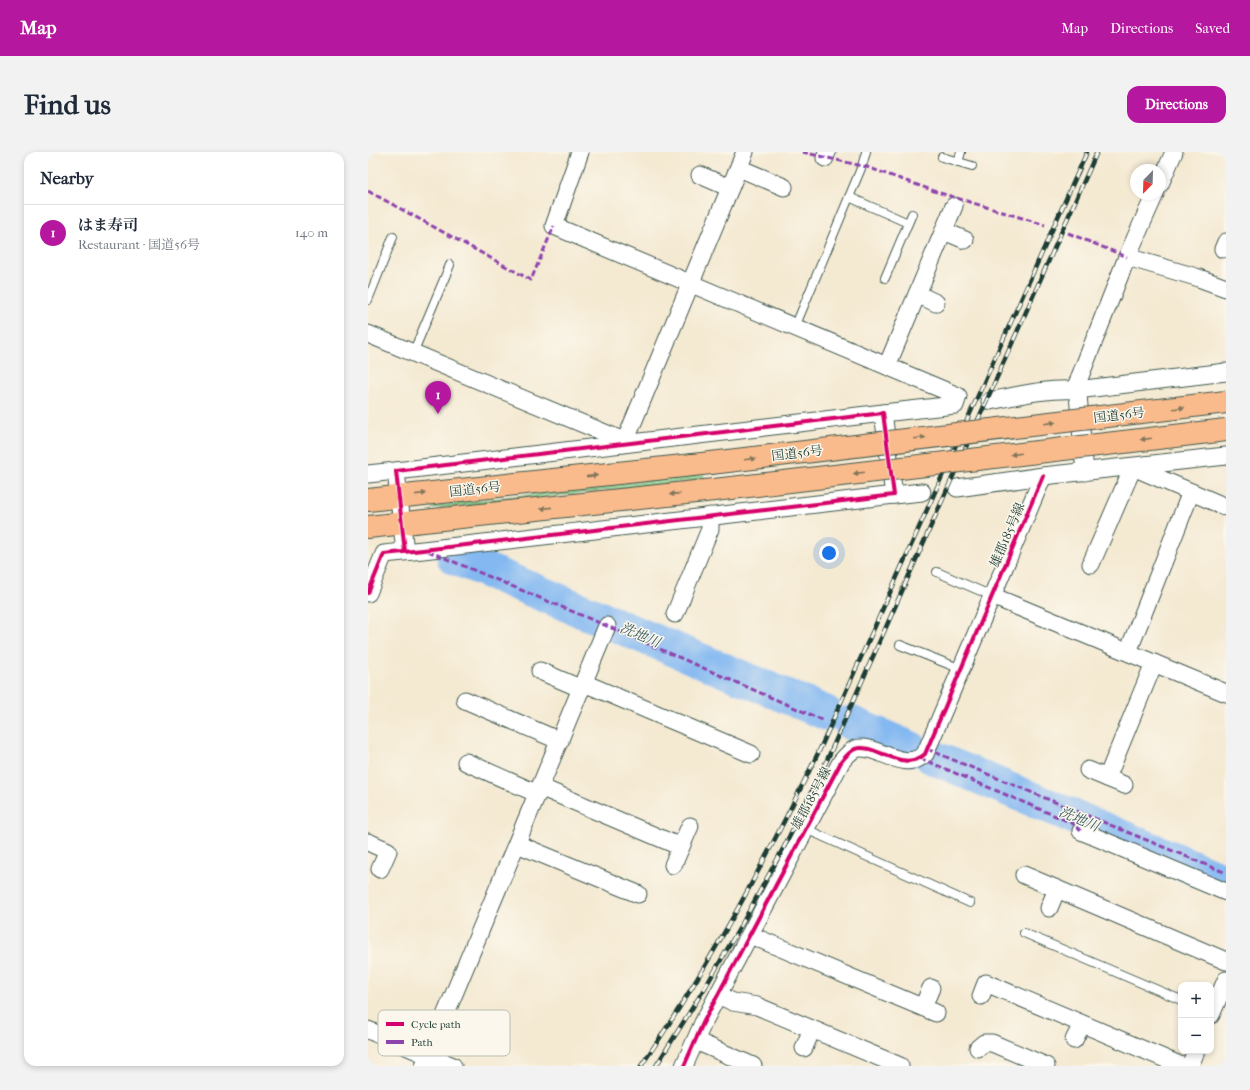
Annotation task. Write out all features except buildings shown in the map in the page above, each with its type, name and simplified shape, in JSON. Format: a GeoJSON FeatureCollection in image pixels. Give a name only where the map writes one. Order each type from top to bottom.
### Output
{"type":"FeatureCollection","features":[{"type":"Feature","properties":{"kind":"highway","name":"国道56号"},"geometry":{"type":"LineString","coordinates":[[368,500],[711,463],[1226,402]]}},
{"type":"Feature","properties":{"kind":"highway","name":"国道56号"},"geometry":{"type":"LineString","coordinates":[[368,527],[714,490],[1226,430]]}},
{"type":"Feature","properties":{"kind":"street"},"geometry":{"type":"LineString","coordinates":[[368,474],[955,405],[958,396],[554,226],[580,152]]}},
{"type":"Feature","properties":{"kind":"street"},"geometry":{"type":"LineString","coordinates":[[624,443],[745,152]]}},
{"type":"Feature","properties":{"kind":"street"},"geometry":{"type":"LineString","coordinates":[[1166,170],[1174,152]]}},
{"type":"Feature","properties":{"kind":"street"},"geometry":{"type":"LineString","coordinates":[[739,168],[784,187]]}},
{"type":"Feature","properties":{"kind":"street"},"geometry":{"type":"LineString","coordinates":[[700,176],[730,188]]}},
{"type":"Feature","properties":{"kind":"street"},"geometry":{"type":"LineString","coordinates":[[1085,472],[1077,384],[1128,257],[1153,200]]}},
{"type":"Feature","properties":{"kind":"street"},"geometry":{"type":"LineString","coordinates":[[887,366],[954,206]]}},
{"type":"Feature","properties":{"kind":"street"},"geometry":{"type":"LineString","coordinates":[[944,231],[965,240]]}},
{"type":"Feature","properties":{"kind":"street"},"geometry":{"type":"LineString","coordinates":[[1128,257],[1196,276],[1226,288]]}},
{"type":"Feature","properties":{"kind":"street"},"geometry":{"type":"LineString","coordinates":[[918,294],[936,303]]}},
{"type":"Feature","properties":{"kind":"street"},"geometry":{"type":"LineString","coordinates":[[368,334],[624,443]]}},
{"type":"Feature","properties":{"kind":"street"},"geometry":{"type":"LineString","coordinates":[[990,401],[1063,389],[1077,390],[1226,372]]}},
{"type":"Feature","properties":{"kind":"street"},"geometry":{"type":"LineString","coordinates":[[883,413],[894,495]]}},
{"type":"Feature","properties":{"kind":"street"},"geometry":{"type":"LineString","coordinates":[[957,488],[1043,476],[1226,456]]}},
{"type":"Feature","properties":{"kind":"street"},"geometry":{"type":"LineString","coordinates":[[1133,467],[1226,507]]}},
{"type":"Feature","properties":{"kind":"street"},"geometry":{"type":"LineString","coordinates":[[1091,564],[1133,467]]}},
{"type":"Feature","properties":{"kind":"street"},"geometry":{"type":"LineString","coordinates":[[396,471],[405,552]]}},
{"type":"Feature","properties":{"kind":"street","name":"雄郡185号線"},"geometry":{"type":"LineString","coordinates":[[684,1066],[703,1023],[841,762],[847,754],[856,749],[866,749],[901,760],[911,761],[920,758],[925,754],[1043,476]]}},
{"type":"Feature","properties":{"kind":"street"},"geometry":{"type":"LineString","coordinates":[[368,593],[384,554],[922,492]]}},
{"type":"Feature","properties":{"kind":"street"},"geometry":{"type":"LineString","coordinates":[[1128,652],[1192,492]]}},
{"type":"Feature","properties":{"kind":"street"},"geometry":{"type":"LineString","coordinates":[[675,614],[710,529],[710,516]]}},
{"type":"Feature","properties":{"kind":"street"},"geometry":{"type":"LineString","coordinates":[[992,596],[1226,693]]}},
{"type":"Feature","properties":{"kind":"street"},"geometry":{"type":"LineString","coordinates":[[447,1010],[608,626]]}},
{"type":"Feature","properties":{"kind":"street"},"geometry":{"type":"LineString","coordinates":[[1107,778],[1154,663]]}},
{"type":"Feature","properties":{"kind":"street"},"geometry":{"type":"LineString","coordinates":[[540,671],[583,686],[751,754]]}},
{"type":"Feature","properties":{"kind":"street"},"geometry":{"type":"LineString","coordinates":[[465,700],[560,741]]}},
{"type":"Feature","properties":{"kind":"street"},"geometry":{"type":"LineString","coordinates":[[466,762],[681,847]]}},
{"type":"Feature","properties":{"kind":"street"},"geometry":{"type":"LineString","coordinates":[[1088,770],[1124,786]]}},
{"type":"Feature","properties":{"kind":"street"},"geometry":{"type":"LineString","coordinates":[[673,865],[690,826]]}},
{"type":"Feature","properties":{"kind":"street"},"geometry":{"type":"LineString","coordinates":[[1081,831],[1226,892]]}},
{"type":"Feature","properties":{"kind":"street"},"geometry":{"type":"LineString","coordinates":[[368,842],[388,851],[380,869]]}},
{"type":"Feature","properties":{"kind":"street"},"geometry":{"type":"LineString","coordinates":[[517,844],[638,894]]}},
{"type":"Feature","properties":{"kind":"street"},"geometry":{"type":"LineString","coordinates":[[1024,875],[1226,961]]}},
{"type":"Feature","properties":{"kind":"street"},"geometry":{"type":"LineString","coordinates":[[1049,908],[1057,889]]}},
{"type":"Feature","properties":{"kind":"street"},"geometry":{"type":"LineString","coordinates":[[750,935],[929,1010],[931,988]]}},
{"type":"Feature","properties":{"kind":"street"},"geometry":{"type":"LineString","coordinates":[[1214,1007],[1226,980]]}},
{"type":"Feature","properties":{"kind":"street"},"geometry":{"type":"LineString","coordinates":[[981,996],[986,984],[1182,1066]]}},
{"type":"Feature","properties":{"kind":"street"},"geometry":{"type":"LineString","coordinates":[[718,996],[733,1002],[757,1006],[889,1064]]}},
{"type":"Feature","properties":{"kind":"street"},"geometry":{"type":"LineString","coordinates":[[1074,1040],[1082,1024]]}},
{"type":"Feature","properties":{"kind":"street"},"geometry":{"type":"LineString","coordinates":[[804,1048],[812,1029]]}},
{"type":"Feature","properties":{"kind":"street"},"geometry":{"type":"LineString","coordinates":[[368,1030],[378,1035]]}},
{"type":"Feature","properties":{"kind":"street"},"geometry":{"type":"LineString","coordinates":[[696,1041],[753,1066]]}},
{"type":"Feature","properties":{"kind":"street"},"geometry":{"type":"LineString","coordinates":[[978,1048],[984,1043],[992,1043],[1046,1066]]}},
{"type":"Feature","properties":{"kind":"street"},"geometry":{"type":"LineString","coordinates":[[1190,1066],[1195,1054]]}},
{"type":"Feature","properties":{"kind":"street"},"geometry":{"type":"LineString","coordinates":[[417,1056],[426,1061],[453,1066]]}},
{"type":"Feature","properties":{"kind":"lane"},"geometry":{"type":"LineString","coordinates":[[796,327],[866,152]]}},
{"type":"Feature","properties":{"kind":"lane"},"geometry":{"type":"LineString","coordinates":[[958,162],[961,152]]}},
{"type":"Feature","properties":{"kind":"lane"},"geometry":{"type":"LineString","coordinates":[[942,157],[972,166]]}},
{"type":"Feature","properties":{"kind":"lane"},"geometry":{"type":"LineString","coordinates":[[849,197],[908,223]]}},
{"type":"Feature","properties":{"kind":"lane"},"geometry":{"type":"LineString","coordinates":[[885,278],[912,214]]}},
{"type":"Feature","properties":{"kind":"lane"},"geometry":{"type":"LineString","coordinates":[[368,300],[393,237]]}},
{"type":"Feature","properties":{"kind":"lane"},"geometry":{"type":"LineString","coordinates":[[413,353],[450,265]]}},
{"type":"Feature","properties":{"kind":"lane"},"geometry":{"type":"LineString","coordinates":[[937,572],[992,596]]}},
{"type":"Feature","properties":{"kind":"lane"},"geometry":{"type":"LineString","coordinates":[[900,645],[961,669]]}},
{"type":"Feature","properties":{"kind":"lane"},"geometry":{"type":"LineString","coordinates":[[806,828],[970,903]]}},
{"type":"Feature","properties":{"kind":"lane"},"geometry":{"type":"LineString","coordinates":[[1024,933],[1178,999]]}},
{"type":"Feature","properties":{"kind":"green space"},"geometry":{"type":"Polygon","coordinates":[[[701,474],[704,475],[703,479],[699,480],[468,506],[432,508],[433,506],[701,474]]]}},
{"type":"Feature","properties":{"kind":"waterway","name":"洗地川"},"geometry":{"type":"LineString","coordinates":[[454,557],[826,713]]}},
{"type":"Feature","properties":{"kind":"waterway","name":"洗地川"},"geometry":{"type":"LineString","coordinates":[[851,723],[912,749]]}},
{"type":"Feature","properties":{"kind":"waterway","name":"洗地川"},"geometry":{"type":"LineString","coordinates":[[932,757],[1226,881]]}},
{"type":"Feature","properties":{"kind":"railway"},"geometry":{"type":"LineString","coordinates":[[641,1066],[691,990],[714,950],[758,871],[820,749],[1087,152]]}},
{"type":"Feature","properties":{"kind":"railway"},"geometry":{"type":"LineString","coordinates":[[656,1066],[706,986],[744,920],[784,847],[827,760],[1097,152]]}},
{"type":"Feature","properties":{"kind":"marked path"},"geometry":{"type":"LineString","coordinates":[[802,152],[867,167],[937,192],[1045,225]]}},
{"type":"Feature","properties":{"kind":"marked path"},"geometry":{"type":"LineString","coordinates":[[368,191],[531,280],[554,226]]}},
{"type":"Feature","properties":{"kind":"marked path"},"geometry":{"type":"LineString","coordinates":[[1068,233],[1127,257]]}},
{"type":"Feature","properties":{"kind":"marked path"},"geometry":{"type":"LineString","coordinates":[[428,551],[607,626],[825,721]]}},
{"type":"Feature","properties":{"kind":"marked path"},"geometry":{"type":"LineString","coordinates":[[927,749],[1226,873]]}},
{"type":"Feature","properties":{"kind":"marked path"},"geometry":{"type":"LineString","coordinates":[[920,758],[1072,823],[1081,831]]}},
{"type":"Feature","properties":{"kind":"cycle path"},"geometry":{"type":"LineString","coordinates":[[368,593],[384,554],[423,550],[894,495],[883,413],[396,471],[405,552]]}},
{"type":"Feature","properties":{"kind":"cycle path"},"geometry":{"type":"LineString","coordinates":[[684,1066],[703,1023],[841,762],[853,750],[863,748],[908,761],[925,754],[1043,476]]}},
{"type":"Feature","properties":{"kind":"place","name":"はま寿司"},"geometry":{"type":"Point","coordinates":[438,414]}}]}
